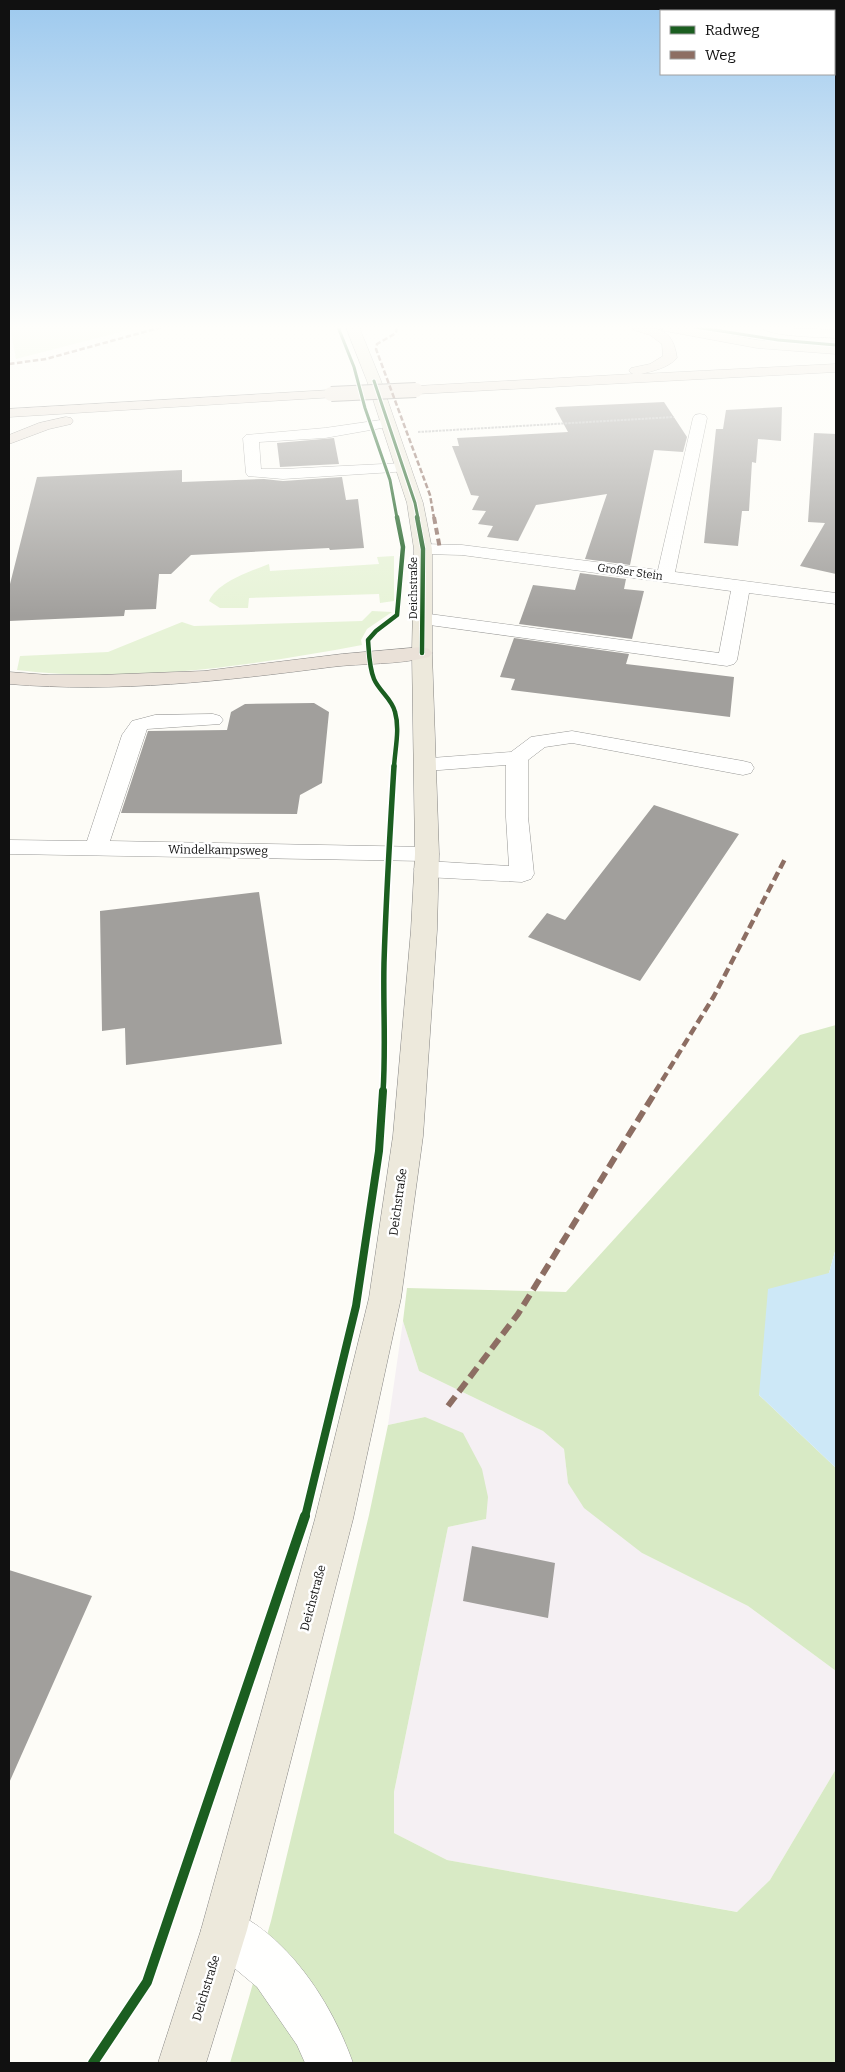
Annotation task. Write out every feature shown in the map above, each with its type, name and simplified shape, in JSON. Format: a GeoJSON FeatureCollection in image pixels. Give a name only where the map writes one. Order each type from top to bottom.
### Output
{"type":"FeatureCollection","features":[{"type":"Feature","properties":{"kind":"highway"},"geometry":{"type":"LineString","coordinates":[[9,440],[54,424]]}},
{"type":"Feature","properties":{"kind":"highway"},"geometry":{"type":"LineString","coordinates":[[9,678],[49,681],[100,681],[204,677],[342,660],[422,653]]}},
{"type":"Feature","properties":{"kind":"main road","name":"Deichstraße"},"geometry":{"type":"LineString","coordinates":[[182,2063],[224,1930],[334,1519],[385,1298],[408,1136],[424,930],[427,861],[422,653],[423,550],[415,502],[388,424]]}},
{"type":"Feature","properties":{"kind":"street"},"geometry":{"type":"LineString","coordinates":[[665,577],[699,424]]}},
{"type":"Feature","properties":{"kind":"street"},"geometry":{"type":"LineString","coordinates":[[390,429],[251,438],[254,473],[283,474],[403,468]]}},
{"type":"Feature","properties":{"kind":"street"},"geometry":{"type":"LineString","coordinates":[[339,431],[346,471]]}},
{"type":"Feature","properties":{"kind":"street","name":"Großer Stein"},"geometry":{"type":"LineString","coordinates":[[423,550],[462,550],[836,599]]}},
{"type":"Feature","properties":{"kind":"street"},"geometry":{"type":"LineString","coordinates":[[422,619],[727,660],[741,587]]}},
{"type":"Feature","properties":{"kind":"street"},"geometry":{"type":"LineString","coordinates":[[96,848],[133,735],[139,725],[155,721],[213,720]]}},
{"type":"Feature","properties":{"kind":"street"},"geometry":{"type":"LineString","coordinates":[[426,764],[517,758],[538,742],[572,737],[743,768]]}},
{"type":"Feature","properties":{"kind":"street","name":"Windelkampsweg"},"geometry":{"type":"LineString","coordinates":[[9,847],[96,848],[427,861],[522,874],[517,818],[517,758]]}},
{"type":"Feature","properties":{"kind":"street"},"geometry":{"type":"LineString","coordinates":[[224,1930],[274,1970],[314,2028],[329,2063]]}},
{"type":"Feature","properties":{"kind":"path"},"geometry":{"type":"LineString","coordinates":[[390,429],[514,424]]}},
{"type":"Feature","properties":{"kind":"shaded area"},"geometry":{"type":"Polygon","coordinates":[[[403,1321],[419,1371],[543,1431],[564,1449],[568,1483],[642,1553],[748,1606],[836,1671],[836,1769],[770,1880],[738,1912],[447,1860],[394,1833],[394,1792],[448,1527],[486,1519],[425,1417],[388,1425],[403,1321]]]}},
{"type":"Feature","properties":{"kind":"green space"},"geometry":{"type":"Polygon","coordinates":[[[394,556],[394,601],[380,603],[379,594],[249,598],[248,608],[220,608],[209,601],[219,588],[227,583],[269,564],[270,571],[379,564],[377,557],[394,556]]]}},
{"type":"Feature","properties":{"kind":"green space"},"geometry":{"type":"Polygon","coordinates":[[[372,611],[392,612],[367,629],[361,640],[362,645],[277,660],[190,671],[147,674],[60,674],[17,670],[20,656],[108,652],[182,622],[194,626],[362,621],[372,611]]]}},
{"type":"Feature","properties":{"kind":"green space"},"geometry":{"type":"Polygon","coordinates":[[[836,1025],[836,1248],[829,1273],[759,1395],[836,1468],[836,1671],[748,1606],[642,1553],[584,1508],[568,1483],[564,1449],[543,1431],[419,1371],[403,1321],[407,1288],[566,1292],[800,1035],[836,1025]]]}},
{"type":"Feature","properties":{"kind":"green space"},"geometry":{"type":"Polygon","coordinates":[[[425,1417],[463,1433],[482,1469],[488,1497],[486,1519],[448,1527],[394,1792],[394,1833],[447,1860],[737,1912],[770,1880],[836,1769],[836,2063],[230,2063],[271,1921],[369,1515],[388,1425],[425,1417]]]}},
{"type":"Feature","properties":{"kind":"water"},"geometry":{"type":"Polygon","coordinates":[[[836,1248],[836,1468],[759,1395],[768,1289],[829,1273],[836,1248]]]}},
{"type":"Feature","properties":{"kind":"building"},"geometry":{"type":"Polygon","coordinates":[[[564,424],[678,424],[687,437],[683,452],[654,450],[630,565],[585,559],[607,494],[536,505],[518,541],[487,537],[493,526],[478,524],[486,511],[472,510],[479,496],[471,495],[452,446],[459,446],[457,438],[568,432],[564,424]]]}},
{"type":"Feature","properties":{"kind":"building"},"geometry":{"type":"Polygon","coordinates":[[[724,424],[782,424],[781,441],[758,439],[756,463],[752,462],[749,511],[742,511],[738,546],[704,543],[716,429],[723,429],[724,424]]]}},
{"type":"Feature","properties":{"kind":"building"},"geometry":{"type":"Polygon","coordinates":[[[814,433],[836,434],[836,574],[800,566],[825,523],[808,522],[814,433]]]}},
{"type":"Feature","properties":{"kind":"building"},"geometry":{"type":"Polygon","coordinates":[[[334,438],[339,464],[280,467],[277,443],[334,438]]]}},
{"type":"Feature","properties":{"kind":"building"},"geometry":{"type":"Polygon","coordinates":[[[182,470],[182,482],[264,479],[283,481],[342,477],[346,500],[358,499],[364,548],[191,555],[171,574],[159,574],[156,609],[125,610],[124,616],[9,621],[9,588],[37,477],[182,470]]]}},
{"type":"Feature","properties":{"kind":"building"},"geometry":{"type":"Polygon","coordinates":[[[580,573],[626,579],[624,589],[644,591],[632,639],[519,624],[533,585],[575,590],[580,573]]]}},
{"type":"Feature","properties":{"kind":"building"},"geometry":{"type":"Polygon","coordinates":[[[514,638],[629,654],[626,664],[734,677],[730,717],[511,690],[515,679],[500,677],[514,638]]]}},
{"type":"Feature","properties":{"kind":"building"},"geometry":{"type":"Polygon","coordinates":[[[314,703],[329,712],[322,783],[300,795],[297,814],[121,813],[148,731],[227,730],[231,712],[245,704],[314,703]]]}},
{"type":"Feature","properties":{"kind":"building"},"geometry":{"type":"Polygon","coordinates":[[[654,805],[739,834],[640,981],[528,937],[547,913],[565,920],[654,805]]]}},
{"type":"Feature","properties":{"kind":"building"},"geometry":{"type":"Polygon","coordinates":[[[259,892],[282,1044],[126,1065],[125,1028],[102,1031],[100,911],[259,892]]]}},
{"type":"Feature","properties":{"kind":"building"},"geometry":{"type":"Polygon","coordinates":[[[472,1546],[555,1563],[548,1618],[463,1601],[472,1546]]]}},
{"type":"Feature","properties":{"kind":"building"},"geometry":{"type":"Polygon","coordinates":[[[9,1570],[92,1596],[9,1783],[9,1570]]]}},
{"type":"Feature","properties":{"kind":"marked path"},"geometry":{"type":"LineString","coordinates":[[404,424],[430,495],[440,549]]}},
{"type":"Feature","properties":{"kind":"marked path"},"geometry":{"type":"LineString","coordinates":[[448,1406],[518,1314],[598,1186],[714,996],[786,857]]}},
{"type":"Feature","properties":{"kind":"cycle path"},"geometry":{"type":"LineString","coordinates":[[93,2063],[147,1982],[308,1508],[356,1306],[379,1151],[385,1066],[384,965],[388,853],[397,727],[395,711],[389,699],[374,679],[369,658],[368,640],[376,631],[397,615],[403,547],[390,480],[370,424]]}},
{"type":"Feature","properties":{"kind":"cycle path"},"geometry":{"type":"LineString","coordinates":[[388,424],[415,503],[423,549],[422,653]]}}]}
